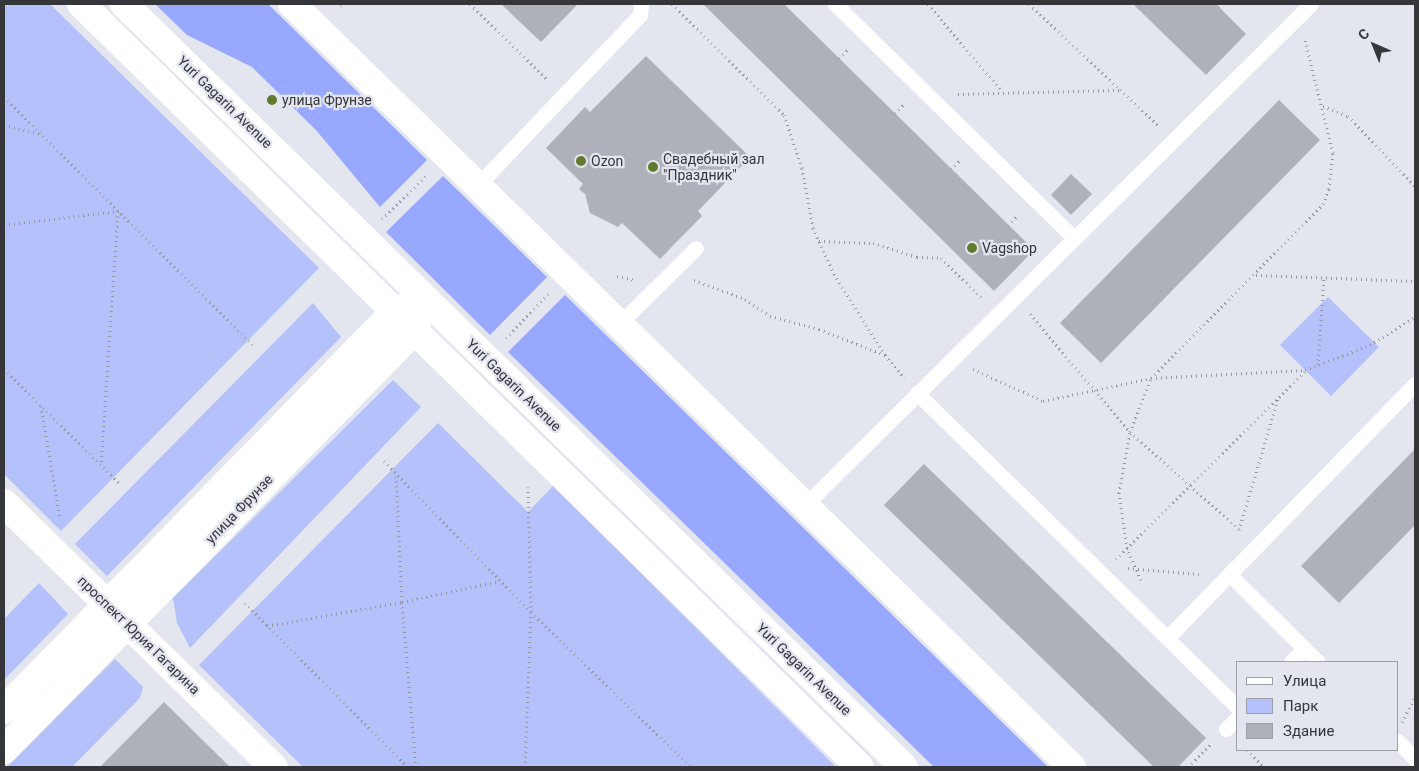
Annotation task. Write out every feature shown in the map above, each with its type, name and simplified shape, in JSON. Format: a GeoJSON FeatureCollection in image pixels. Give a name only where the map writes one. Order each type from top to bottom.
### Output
{"type":"FeatureCollection","features":[{"type":"Feature","properties":{"kind":"street"},"geometry":{"type":"LineString","coordinates":[[81,4],[860,767]]}},
{"type":"Feature","properties":{"kind":"street","name":"Yuri Gagarin Avenue"},"geometry":{"type":"LineString","coordinates":[[124,4],[904,767]]}},
{"type":"Feature","properties":{"kind":"street"},"geometry":{"type":"LineString","coordinates":[[292,4],[1072,767]]}},
{"type":"Feature","properties":{"kind":"street","name":"улица Фрунзе"},"geometry":{"type":"LineString","coordinates":[[4,710],[394,312],[426,298]]}},
{"type":"Feature","properties":{"kind":"street","name":"улица Фрунзе"},"geometry":{"type":"LineString","coordinates":[[4,750],[414,331],[426,298]]}},
{"type":"Feature","properties":{"kind":"street","name":"проспект Юрия Гагарина"},"geometry":{"type":"LineString","coordinates":[[4,503],[274,767]]}},
{"type":"Feature","properties":{"kind":"lane"},"geometry":{"type":"LineString","coordinates":[[476,186],[640,15],[641,4]]}},
{"type":"Feature","properties":{"kind":"lane"},"geometry":{"type":"LineString","coordinates":[[835,4],[1074,237]]}},
{"type":"Feature","properties":{"kind":"lane"},"geometry":{"type":"LineString","coordinates":[[804,506],[1304,6]]}},
{"type":"Feature","properties":{"kind":"lane"},"geometry":{"type":"LineString","coordinates":[[619,324],[696,248]]}},
{"type":"Feature","properties":{"kind":"lane"},"geometry":{"type":"LineString","coordinates":[[1166,638],[1415,384]]}},
{"type":"Feature","properties":{"kind":"lane"},"geometry":{"type":"LineString","coordinates":[[917,393],[1104,570],[1166,638],[1236,706]]}},
{"type":"Feature","properties":{"kind":"lane"},"geometry":{"type":"LineString","coordinates":[[1229,574],[1317,661]]}},
{"type":"Feature","properties":{"kind":"lane"},"geometry":{"type":"LineString","coordinates":[[1292,661],[1304,649]]}},
{"type":"Feature","properties":{"kind":"lane"},"geometry":{"type":"LineString","coordinates":[[1226,729],[1236,719]]}},
{"type":"Feature","properties":{"kind":"lane"},"geometry":{"type":"LineString","coordinates":[[1399,742],[1415,758]]}},
{"type":"Feature","properties":{"kind":"path"},"geometry":{"type":"LineString","coordinates":[[470,4],[563,95]]}},
{"type":"Feature","properties":{"kind":"path"},"geometry":{"type":"LineString","coordinates":[[672,4],[784,115],[802,168],[813,228],[834,274],[885,355],[917,393]]}},
{"type":"Feature","properties":{"kind":"path"},"geometry":{"type":"LineString","coordinates":[[928,4],[1001,91]]}},
{"type":"Feature","properties":{"kind":"path"},"geometry":{"type":"LineString","coordinates":[[1029,4],[1172,139]]}},
{"type":"Feature","properties":{"kind":"path"},"geometry":{"type":"LineString","coordinates":[[1219,8],[1223,4]]}},
{"type":"Feature","properties":{"kind":"path"},"geometry":{"type":"LineString","coordinates":[[1144,586],[1127,548],[1119,493],[1130,432],[1151,378],[1255,275],[1322,204],[1329,189],[1333,153],[1306,42],[1304,6]]}},
{"type":"Feature","properties":{"kind":"path"},"geometry":{"type":"LineString","coordinates":[[929,96],[1001,91],[1122,90]]}},
{"type":"Feature","properties":{"kind":"path"},"geometry":{"type":"LineString","coordinates":[[4,97],[253,345]]}},
{"type":"Feature","properties":{"kind":"path"},"geometry":{"type":"LineString","coordinates":[[1323,106],[1348,116],[1415,186]]}},
{"type":"Feature","properties":{"kind":"path"},"geometry":{"type":"LineString","coordinates":[[4,125],[41,134]]}},
{"type":"Feature","properties":{"kind":"path"},"geometry":{"type":"LineString","coordinates":[[376,226],[436,167]]}},
{"type":"Feature","properties":{"kind":"path"},"geometry":{"type":"LineString","coordinates":[[4,225],[118,211]]}},
{"type":"Feature","properties":{"kind":"path"},"geometry":{"type":"LineString","coordinates":[[101,466],[118,211]]}},
{"type":"Feature","properties":{"kind":"path"},"geometry":{"type":"LineString","coordinates":[[819,241],[873,243],[918,258],[941,258],[998,313]]}},
{"type":"Feature","properties":{"kind":"path"},"geometry":{"type":"LineString","coordinates":[[617,276],[659,285],[680,275],[745,299],[770,316],[819,330],[885,355]]}},
{"type":"Feature","properties":{"kind":"path"},"geometry":{"type":"LineString","coordinates":[[1255,275],[1415,281]]}},
{"type":"Feature","properties":{"kind":"path"},"geometry":{"type":"LineString","coordinates":[[1318,365],[1324,278]]}},
{"type":"Feature","properties":{"kind":"path"},"geometry":{"type":"LineString","coordinates":[[498,345],[551,292]]}},
{"type":"Feature","properties":{"kind":"path"},"geometry":{"type":"LineString","coordinates":[[1015,296],[1130,432],[1257,545]]}},
{"type":"Feature","properties":{"kind":"path"},"geometry":{"type":"LineString","coordinates":[[952,359],[1042,401],[1151,378],[1305,370],[1370,345],[1415,318]]}},
{"type":"Feature","properties":{"kind":"path"},"geometry":{"type":"LineString","coordinates":[[4,369],[118,482]]}},
{"type":"Feature","properties":{"kind":"path"},"geometry":{"type":"LineString","coordinates":[[1104,570],[1305,370]]}},
{"type":"Feature","properties":{"kind":"path"},"geometry":{"type":"LineString","coordinates":[[1239,530],[1278,397]]}},
{"type":"Feature","properties":{"kind":"path"},"geometry":{"type":"LineString","coordinates":[[41,406],[61,521]]}},
{"type":"Feature","properties":{"kind":"path"},"geometry":{"type":"LineString","coordinates":[[384,461],[396,476],[531,612],[692,767]]}},
{"type":"Feature","properties":{"kind":"path"},"geometry":{"type":"LineString","coordinates":[[396,476],[402,602],[416,767]]}},
{"type":"Feature","properties":{"kind":"path"},"geometry":{"type":"LineString","coordinates":[[525,767],[531,612],[528,487]]}},
{"type":"Feature","properties":{"kind":"path"},"geometry":{"type":"LineString","coordinates":[[1104,570],[1136,569],[1229,574]]}},
{"type":"Feature","properties":{"kind":"path"},"geometry":{"type":"LineString","coordinates":[[267,626],[402,602],[500,581]]}},
{"type":"Feature","properties":{"kind":"path"},"geometry":{"type":"LineString","coordinates":[[245,604],[408,767]]}},
{"type":"Feature","properties":{"kind":"path"},"geometry":{"type":"LineString","coordinates":[[1399,728],[1415,698]]}},
{"type":"Feature","properties":{"kind":"path"},"geometry":{"type":"LineString","coordinates":[[1188,767],[1226,729]]}},
{"type":"Feature","properties":{"kind":"path"},"geometry":{"type":"LineString","coordinates":[[1248,751],[1264,767]]}},
{"type":"Feature","properties":{"kind":"green space"},"geometry":{"type":"Polygon","coordinates":[[[4,4],[50,4],[319,268],[61,531],[4,474],[4,4]]]}},
{"type":"Feature","properties":{"kind":"green space"},"geometry":{"type":"Polygon","coordinates":[[[1328,297],[1379,347],[1331,396],[1280,345],[1328,297]]]}},
{"type":"Feature","properties":{"kind":"green space"},"geometry":{"type":"Polygon","coordinates":[[[313,303],[341,337],[107,576],[75,544],[313,303]]]}},
{"type":"Feature","properties":{"kind":"green space"},"geometry":{"type":"Polygon","coordinates":[[[393,380],[421,407],[190,648],[177,623],[173,598],[393,380]]]}},
{"type":"Feature","properties":{"kind":"green space"},"geometry":{"type":"Polygon","coordinates":[[[438,423],[528,512],[553,486],[836,767],[303,767],[199,665],[438,423]]]}},
{"type":"Feature","properties":{"kind":"green space"},"geometry":{"type":"Polygon","coordinates":[[[39,583],[68,614],[4,680],[4,619],[39,583]]]}},
{"type":"Feature","properties":{"kind":"green space"},"geometry":{"type":"Polygon","coordinates":[[[115,659],[143,687],[140,698],[72,767],[7,767],[115,659]]]}},
{"type":"Feature","properties":{"kind":"shaded area"},"geometry":{"type":"Polygon","coordinates":[[[155,4],[268,4],[427,160],[380,207],[316,130],[252,67],[187,35],[155,4]]]}},
{"type":"Feature","properties":{"kind":"shaded area"},"geometry":{"type":"Polygon","coordinates":[[[443,176],[547,277],[490,335],[386,232],[443,176]]]}},
{"type":"Feature","properties":{"kind":"shaded area"},"geometry":{"type":"Polygon","coordinates":[[[565,295],[1048,767],[934,767],[508,352],[565,295]]]}},
{"type":"Feature","properties":{"kind":"building"},"geometry":{"type":"Polygon","coordinates":[[[501,4],[578,4],[541,42],[501,4]]]}},
{"type":"Feature","properties":{"kind":"building"},"geometry":{"type":"Polygon","coordinates":[[[703,4],[784,4],[1034,250],[994,291],[703,4]]]}},
{"type":"Feature","properties":{"kind":"building"},"geometry":{"type":"Polygon","coordinates":[[[1133,4],[1216,4],[1246,34],[1206,75],[1133,4]]]}},
{"type":"Feature","properties":{"kind":"building","name":"Свадебный зал \"Праздник\""},"geometry":{"type":"Polygon","coordinates":[[[646,56],[750,157],[698,211],[702,216],[660,259],[622,223],[618,227],[590,213],[585,194],[579,189],[583,184],[546,148],[585,107],[590,112],[646,56]]]}},
{"type":"Feature","properties":{"kind":"building"},"geometry":{"type":"Polygon","coordinates":[[[1279,100],[1320,140],[1101,363],[1060,323],[1279,100]]]}},
{"type":"Feature","properties":{"kind":"building"},"geometry":{"type":"Polygon","coordinates":[[[1071,174],[1092,194],[1071,215],[1051,195],[1071,174]]]}},
{"type":"Feature","properties":{"kind":"building"},"geometry":{"type":"Polygon","coordinates":[[[1415,449],[1415,525],[1339,603],[1301,566],[1415,449]]]}},
{"type":"Feature","properties":{"kind":"building"},"geometry":{"type":"Polygon","coordinates":[[[924,464],[1206,738],[1178,767],[1154,767],[884,505],[924,464]]]}},
{"type":"Feature","properties":{"kind":"building"},"geometry":{"type":"Polygon","coordinates":[[[164,702],[230,767],[100,767],[164,702]]]}},
{"type":"Feature","properties":{"kind":"place","name":"улица Фрунзе"},"geometry":{"type":"Point","coordinates":[272,100]}},
{"type":"Feature","properties":{"kind":"place","name":"Ozon"},"geometry":{"type":"Point","coordinates":[581,161]}},
{"type":"Feature","properties":{"kind":"place","name":"Свадебный зал \"Праздник\""},"geometry":{"type":"Point","coordinates":[653,167]}},
{"type":"Feature","properties":{"kind":"place","name":"Vagshop"},"geometry":{"type":"Point","coordinates":[972,248]}}]}
